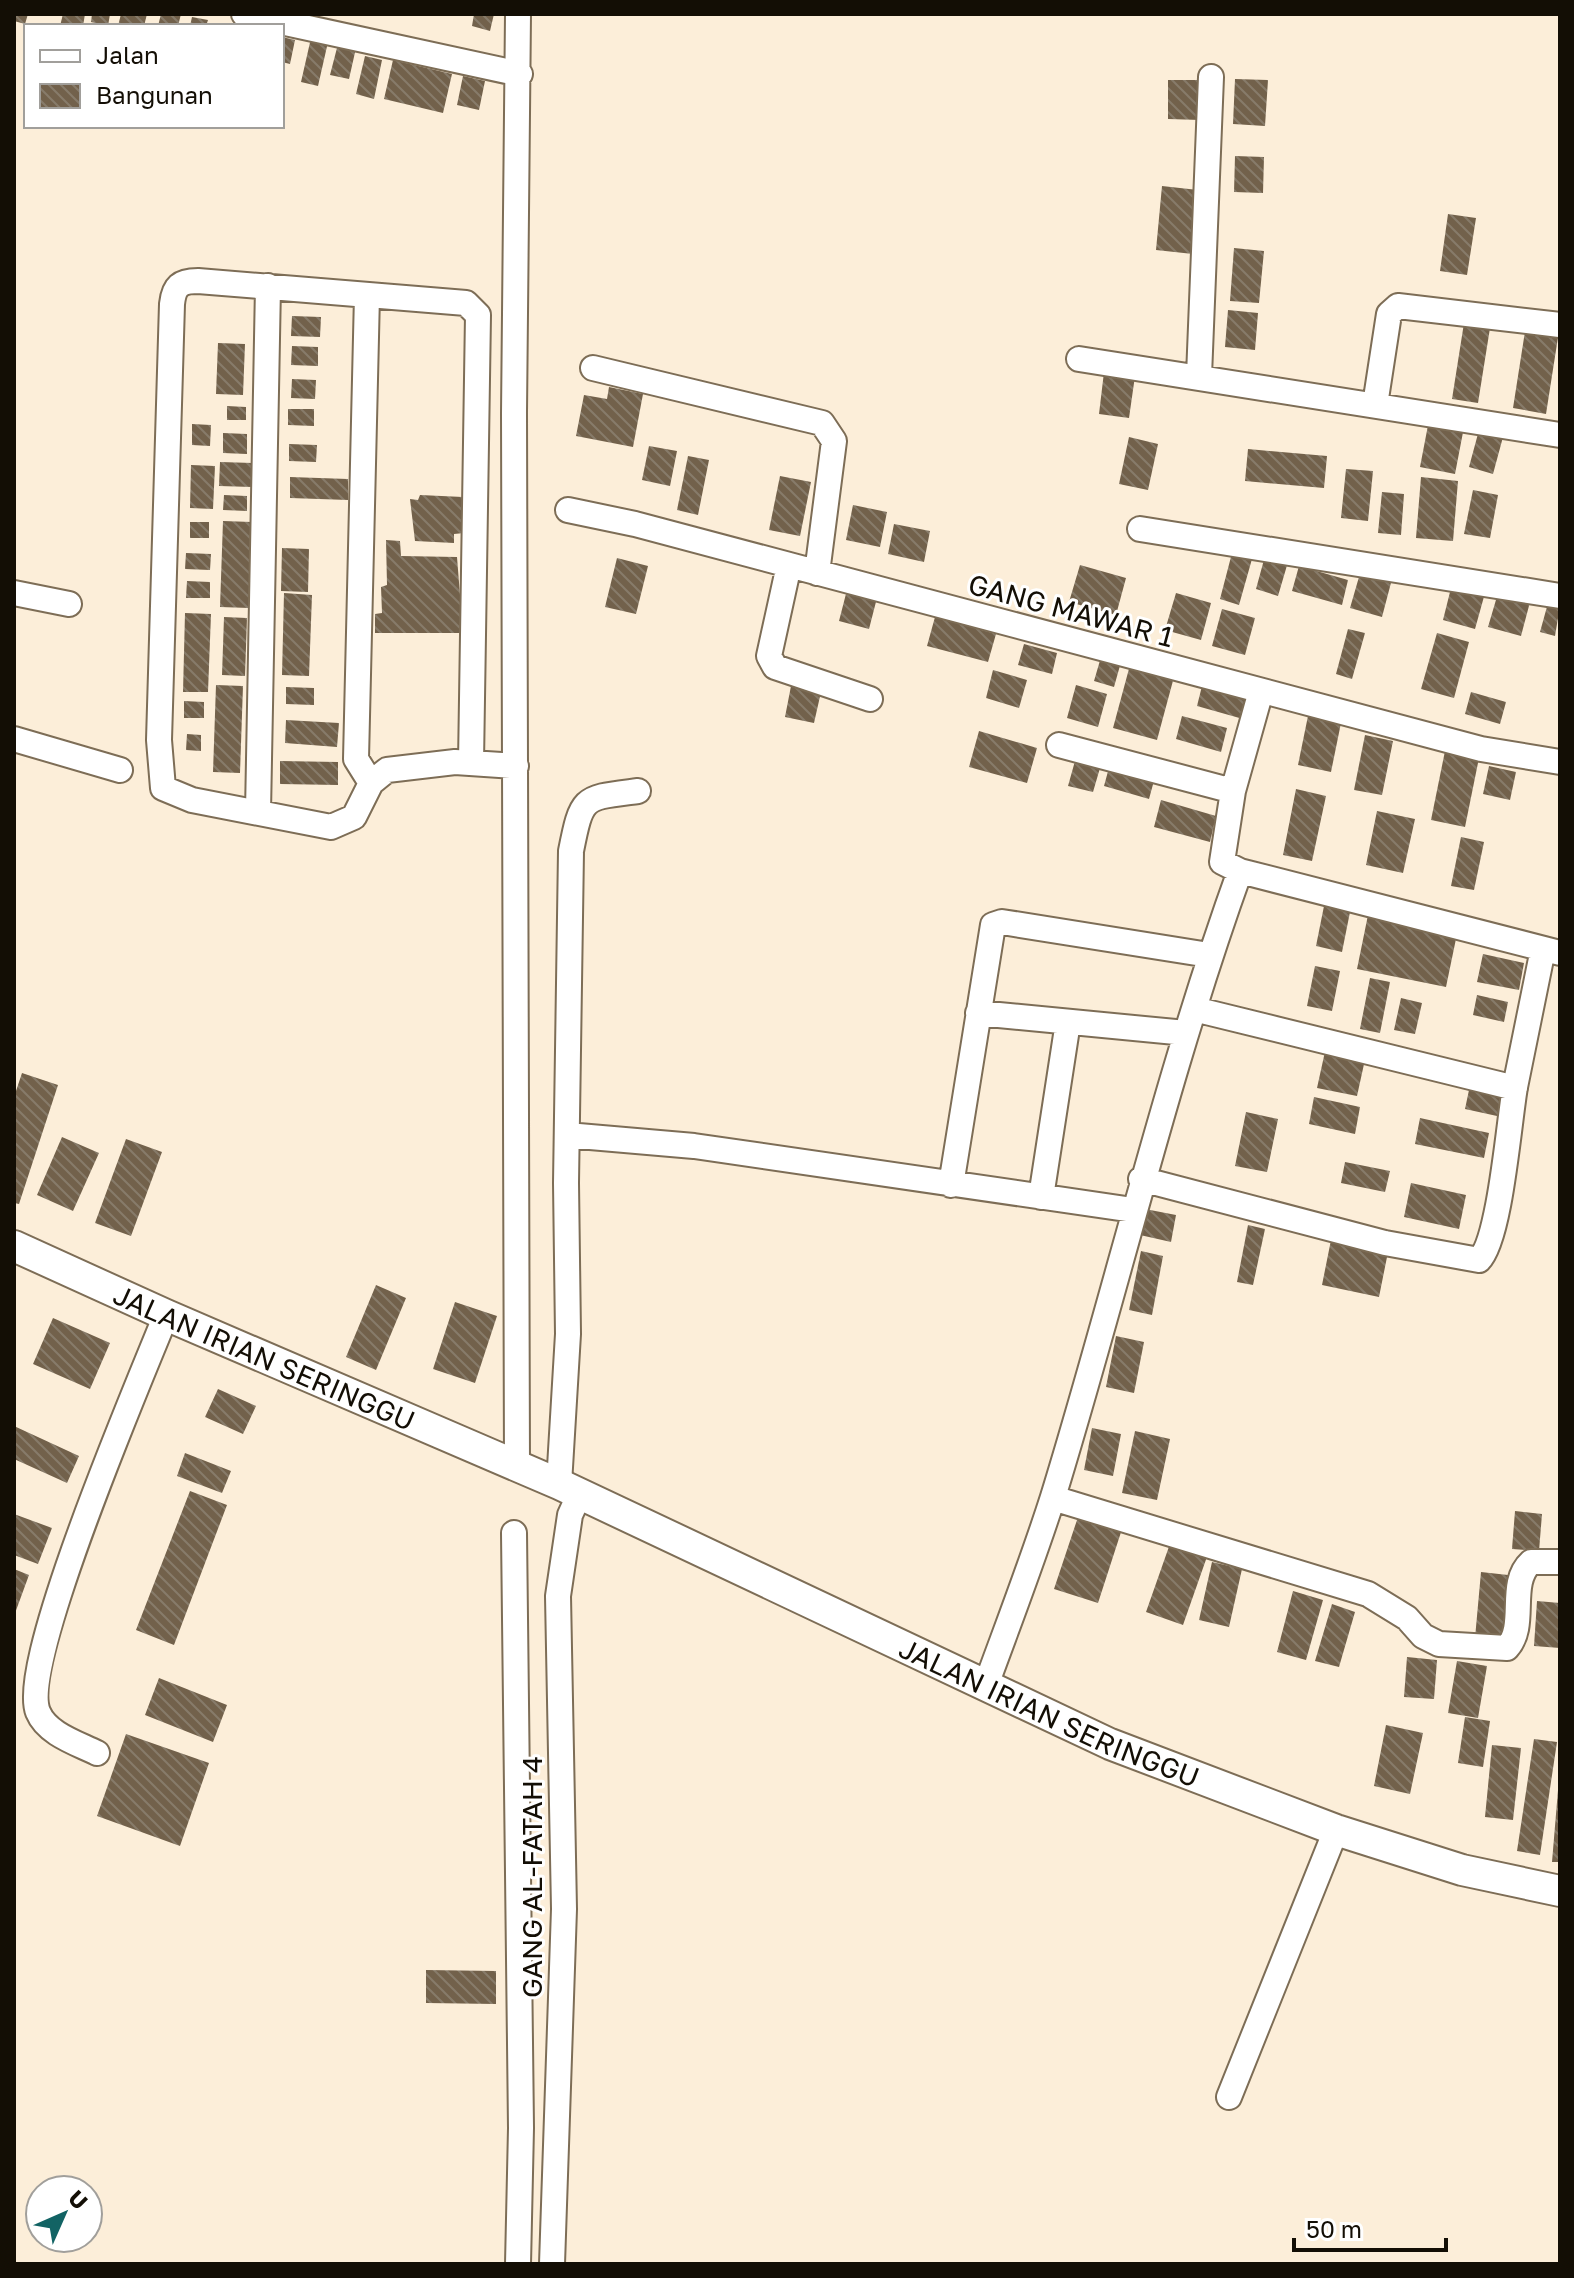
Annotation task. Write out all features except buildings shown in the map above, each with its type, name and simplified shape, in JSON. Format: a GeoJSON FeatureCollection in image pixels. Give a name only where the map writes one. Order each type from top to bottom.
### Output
{"type":"FeatureCollection","features":[{"type":"Feature","properties":{"kind":"street"},"geometry":{"type":"LineString","coordinates":[[244,14],[520,74]]}},
{"type":"Feature","properties":{"kind":"street"},"geometry":{"type":"LineString","coordinates":[[518,14],[520,74],[514,413],[516,766],[550,1480]]}},
{"type":"Feature","properties":{"kind":"street"},"geometry":{"type":"LineString","coordinates":[[1199,376],[1211,77]]}},
{"type":"Feature","properties":{"kind":"street"},"geometry":{"type":"LineString","coordinates":[[471,763],[478,315],[466,303],[198,281],[179,284],[174,290],[159,740],[163,788],[192,800],[258,812],[294,823],[331,827],[354,817],[371,783],[387,770],[471,763],[516,766]]}},
{"type":"Feature","properties":{"kind":"street"},"geometry":{"type":"LineString","coordinates":[[258,812],[268,286]]}},
{"type":"Feature","properties":{"kind":"street"},"geometry":{"type":"LineString","coordinates":[[367,295],[356,759],[371,783]]}},
{"type":"Feature","properties":{"kind":"street"},"geometry":{"type":"LineString","coordinates":[[1375,405],[1389,314],[1398,306],[1560,325]]}},
{"type":"Feature","properties":{"kind":"street"},"geometry":{"type":"LineString","coordinates":[[1079,359],[1560,435]]}},
{"type":"Feature","properties":{"kind":"street"},"geometry":{"type":"LineString","coordinates":[[593,368],[822,423],[831,431],[834,441],[817,573]]}},
{"type":"Feature","properties":{"kind":"street","name":"GANG MAWAR 1"},"geometry":{"type":"LineString","coordinates":[[568,510],[789,565],[1481,749],[1560,762]]}},
{"type":"Feature","properties":{"kind":"street"},"geometry":{"type":"LineString","coordinates":[[1140,529],[1560,596]]}},
{"type":"Feature","properties":{"kind":"street"},"geometry":{"type":"LineString","coordinates":[[475,565],[517,566]]}},
{"type":"Feature","properties":{"kind":"street"},"geometry":{"type":"LineString","coordinates":[[789,565],[769,656],[775,667],[870,699]]}},
{"type":"Feature","properties":{"kind":"street"},"geometry":{"type":"LineString","coordinates":[[14,593],[69,604]]}},
{"type":"Feature","properties":{"kind":"street"},"geometry":{"type":"LineString","coordinates":[[1141,1179],[1327,1229],[1479,1260],[1487,1248],[1515,1088],[1552,951],[1240,871],[1222,862],[1220,854],[1233,791],[1261,691]]}},
{"type":"Feature","properties":{"kind":"street"},"geometry":{"type":"LineString","coordinates":[[14,739],[120,770]]}},
{"type":"Feature","properties":{"kind":"street"},"geometry":{"type":"LineString","coordinates":[[1059,745],[1233,791]]}},
{"type":"Feature","properties":{"kind":"street"},"geometry":{"type":"LineString","coordinates":[[550,1480],[568,1334],[571,851],[583,805],[592,797],[638,791]]}},
{"type":"Feature","properties":{"kind":"street"},"geometry":{"type":"LineString","coordinates":[[986,1685],[1053,1498],[1141,1179],[1209,955],[1240,871]]}},
{"type":"Feature","properties":{"kind":"street"},"geometry":{"type":"LineString","coordinates":[[951,1185],[993,925],[1002,922],[1209,955]]}},
{"type":"Feature","properties":{"kind":"street"},"geometry":{"type":"LineString","coordinates":[[1194,1009],[1515,1088]]}},
{"type":"Feature","properties":{"kind":"street"},"geometry":{"type":"LineString","coordinates":[[978,1013],[1186,1033]]}},
{"type":"Feature","properties":{"kind":"street"},"geometry":{"type":"LineString","coordinates":[[1041,1197],[1068,1022]]}},
{"type":"Feature","properties":{"kind":"street"},"geometry":{"type":"LineString","coordinates":[[567,1135],[694,1146],[1133,1210]]}},
{"type":"Feature","properties":{"kind":"street","name":"JALAN IRIAN SERINGGU"},"geometry":{"type":"LineString","coordinates":[[14,1246],[166,1315],[550,1480],[1110,1744],[1336,1830],[1462,1870],[1560,1891]]}},
{"type":"Feature","properties":{"kind":"street"},"geometry":{"type":"LineString","coordinates":[[97,1753],[51,1730],[40,1716],[34,1698],[38,1669],[68,1563],[166,1315]]}},
{"type":"Feature","properties":{"kind":"street","name":"GANG AL-FATAH 4"},"geometry":{"type":"LineString","coordinates":[[550,1480],[570,1515],[558,1596],[564,1909],[552,2264]]}},
{"type":"Feature","properties":{"kind":"street"},"geometry":{"type":"LineString","coordinates":[[1053,1498],[1368,1594],[1407,1618],[1423,1636],[1439,1644],[1507,1648],[1515,1630],[1520,1575],[1531,1562],[1560,1562]]}},
{"type":"Feature","properties":{"kind":"street"},"geometry":{"type":"LineString","coordinates":[[514,1533],[521,2128],[518,2264]]}},
{"type":"Feature","properties":{"kind":"street"},"geometry":{"type":"LineString","coordinates":[[1229,2097],[1336,1830]]}}]}
